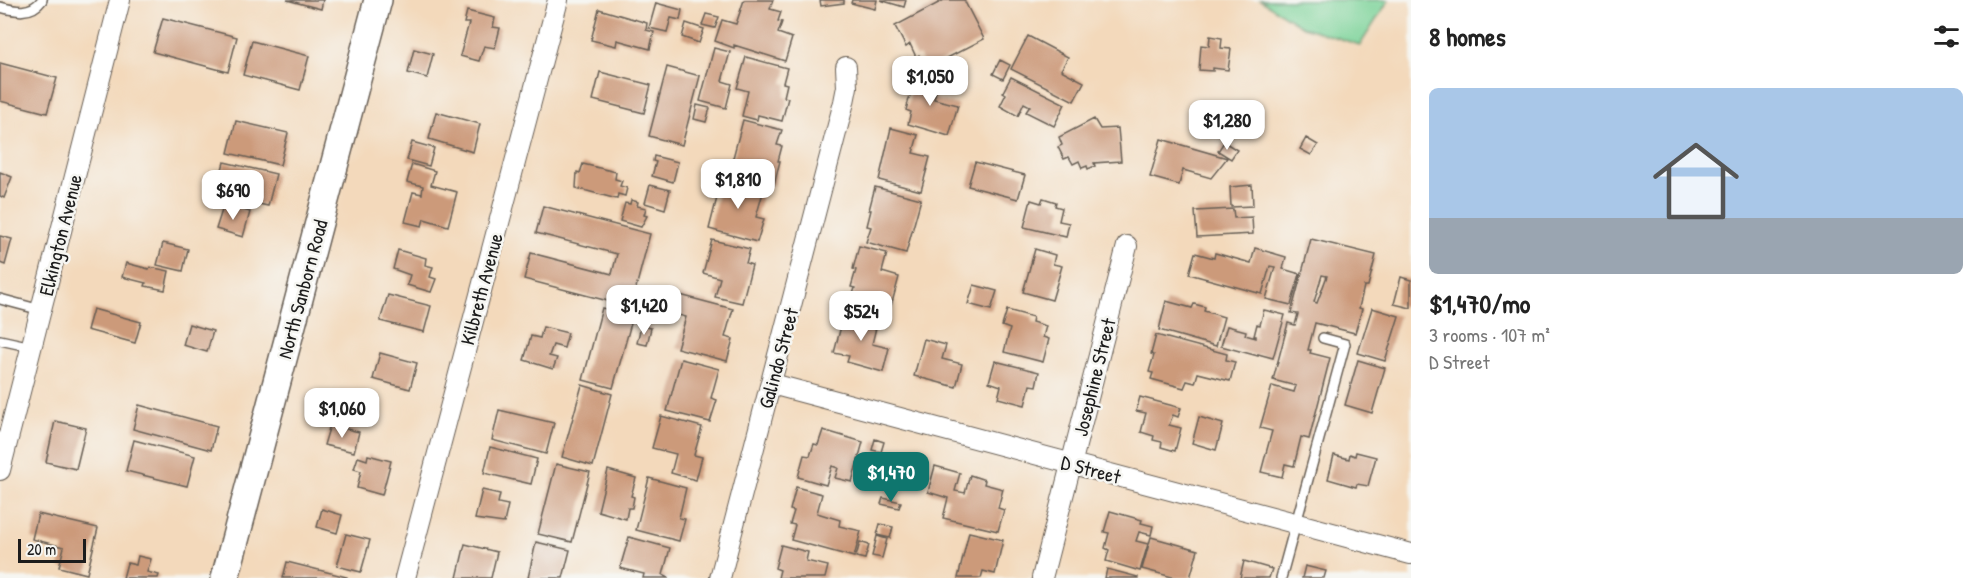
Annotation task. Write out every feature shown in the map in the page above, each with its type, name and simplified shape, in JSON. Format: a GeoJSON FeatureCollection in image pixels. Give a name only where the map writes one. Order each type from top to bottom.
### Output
{"type":"FeatureCollection","features":[{"type":"Feature","properties":{"kind":"main road","name":"North Sanborn Road"},"geometry":{"type":"LineString","coordinates":[[225,578],[378,0]]}},
{"type":"Feature","properties":{"kind":"street","name":"Elkington Avenue"},"geometry":{"type":"LineString","coordinates":[[0,470],[120,0]]}},
{"type":"Feature","properties":{"kind":"street","name":"Kilbreth Avenue"},"geometry":{"type":"LineString","coordinates":[[405,578],[558,0]]}},
{"type":"Feature","properties":{"kind":"street","name":"Galindo Street"},"geometry":{"type":"LineString","coordinates":[[720,578],[844,102],[847,87],[846,67]]}},
{"type":"Feature","properties":{"kind":"street","name":"Josephine Street"},"geometry":{"type":"LineString","coordinates":[[1042,578],[1127,246]]}},
{"type":"Feature","properties":{"kind":"street","name":"D Street"},"geometry":{"type":"LineString","coordinates":[[772,384],[1411,554]]}},
{"type":"Feature","properties":{"kind":"lane"},"geometry":{"type":"LineString","coordinates":[[0,7],[27,11],[42,0]]}},
{"type":"Feature","properties":{"kind":"lane"},"geometry":{"type":"LineString","coordinates":[[0,299],[41,310]]}},
{"type":"Feature","properties":{"kind":"lane"},"geometry":{"type":"LineString","coordinates":[[1281,578],[1345,344],[1323,338]]}},
{"type":"Feature","properties":{"kind":"lane"},"geometry":{"type":"LineString","coordinates":[[0,340],[32,347]]}},
{"type":"Feature","properties":{"kind":"green space"},"geometry":{"type":"Polygon","coordinates":[[[1260,0],[1389,0],[1360,45],[1303,27],[1260,0]]]}},
{"type":"Feature","properties":{"kind":"building"},"geometry":{"type":"Polygon","coordinates":[[[287,0],[323,0],[321,9],[287,0]]]}},
{"type":"Feature","properties":{"kind":"building"},"geometry":{"type":"Polygon","coordinates":[[[744,0],[773,0],[770,9],[781,12],[778,21],[782,22],[778,33],[792,38],[785,61],[715,41],[722,20],[736,24],[744,0]]]}},
{"type":"Feature","properties":{"kind":"building"},"geometry":{"type":"Polygon","coordinates":[[[820,0],[844,0],[844,3],[821,6],[820,0]]]}},
{"type":"Feature","properties":{"kind":"building"},"geometry":{"type":"Polygon","coordinates":[[[852,0],[877,0],[875,9],[851,3],[852,0]]]}},
{"type":"Feature","properties":{"kind":"building"},"geometry":{"type":"Polygon","coordinates":[[[880,0],[906,0],[904,7],[880,0]]]}},
{"type":"Feature","properties":{"kind":"building"},"geometry":{"type":"Polygon","coordinates":[[[944,0],[964,0],[984,39],[926,69],[919,55],[916,57],[910,44],[906,47],[895,26],[944,0]]]}},
{"type":"Feature","properties":{"kind":"building"},"geometry":{"type":"Polygon","coordinates":[[[656,3],[682,10],[680,20],[671,18],[667,32],[649,28],[656,3]]]}},
{"type":"Feature","properties":{"kind":"building"},"geometry":{"type":"Polygon","coordinates":[[[599,9],[647,23],[646,30],[654,32],[650,49],[617,40],[616,46],[591,40],[599,9]]]}},
{"type":"Feature","properties":{"kind":"building"},"geometry":{"type":"Polygon","coordinates":[[[467,11],[495,18],[493,27],[500,28],[495,48],[484,46],[479,61],[460,56],[469,23],[464,23],[467,11]]]}},
{"type":"Feature","properties":{"kind":"building"},"geometry":{"type":"Polygon","coordinates":[[[706,14],[719,17],[715,28],[702,25],[706,14]]]}},
{"type":"Feature","properties":{"kind":"building"},"geometry":{"type":"Polygon","coordinates":[[[163,18],[237,37],[228,72],[153,52],[163,18]]]}},
{"type":"Feature","properties":{"kind":"building"},"geometry":{"type":"Polygon","coordinates":[[[686,23],[704,29],[699,43],[682,37],[686,23]]]}},
{"type":"Feature","properties":{"kind":"building"},"geometry":{"type":"Polygon","coordinates":[[[1028,36],[1068,57],[1061,70],[1084,82],[1074,101],[1011,69],[1028,36]]]}},
{"type":"Feature","properties":{"kind":"building"},"geometry":{"type":"Polygon","coordinates":[[[1210,36],[1222,38],[1221,48],[1231,49],[1228,70],[1213,68],[1213,71],[1199,70],[1201,45],[1209,46],[1210,36]]]}},
{"type":"Feature","properties":{"kind":"building"},"geometry":{"type":"Polygon","coordinates":[[[252,41],[309,56],[300,90],[243,75],[252,41]]]}},
{"type":"Feature","properties":{"kind":"building"},"geometry":{"type":"Polygon","coordinates":[[[714,48],[730,52],[722,81],[732,84],[726,108],[700,101],[714,48]]]}},
{"type":"Feature","properties":{"kind":"building"},"geometry":{"type":"Polygon","coordinates":[[[414,49],[433,54],[427,78],[408,73],[414,49]]]}},
{"type":"Feature","properties":{"kind":"building"},"geometry":{"type":"Polygon","coordinates":[[[746,57],[787,68],[783,83],[787,84],[784,97],[788,98],[782,121],[758,115],[757,120],[742,116],[748,91],[737,88],[746,57]]]}},
{"type":"Feature","properties":{"kind":"building"},"geometry":{"type":"Polygon","coordinates":[[[1000,60],[1010,65],[1003,79],[993,74],[1000,60]]]}},
{"type":"Feature","properties":{"kind":"building"},"geometry":{"type":"Polygon","coordinates":[[[0,63],[57,78],[47,113],[0,101],[0,63]]]}},
{"type":"Feature","properties":{"kind":"building"},"geometry":{"type":"Polygon","coordinates":[[[667,67],[700,76],[682,145],[649,136],[667,67]]]}},
{"type":"Feature","properties":{"kind":"building"},"geometry":{"type":"Polygon","coordinates":[[[600,72],[651,85],[644,113],[593,100],[600,72]]]}},
{"type":"Feature","properties":{"kind":"building"},"geometry":{"type":"Polygon","coordinates":[[[916,73],[939,79],[934,99],[958,105],[949,136],[908,124],[911,112],[906,110],[916,73]]]}},
{"type":"Feature","properties":{"kind":"building"},"geometry":{"type":"Polygon","coordinates":[[[1011,77],[1065,104],[1054,126],[1026,112],[1030,106],[1024,103],[1018,116],[1000,106],[1006,94],[1003,92],[1011,77]]]}},
{"type":"Feature","properties":{"kind":"building"},"geometry":{"type":"Polygon","coordinates":[[[697,105],[710,108],[706,122],[694,119],[697,105]]]}},
{"type":"Feature","properties":{"kind":"building"},"geometry":{"type":"Polygon","coordinates":[[[436,112],[480,124],[473,152],[429,139],[436,112]]]}},
{"type":"Feature","properties":{"kind":"building"},"geometry":{"type":"Polygon","coordinates":[[[1094,119],[1100,129],[1118,128],[1121,161],[1094,163],[1095,166],[1088,169],[1087,166],[1082,168],[1079,161],[1073,164],[1069,157],[1064,159],[1058,147],[1062,145],[1059,137],[1094,119]]]}},
{"type":"Feature","properties":{"kind":"building"},"geometry":{"type":"Polygon","coordinates":[[[743,120],[782,130],[777,145],[782,146],[774,185],[729,173],[743,120]]]}},
{"type":"Feature","properties":{"kind":"building"},"geometry":{"type":"Polygon","coordinates":[[[236,121],[288,133],[280,165],[228,153],[236,121]]]}},
{"type":"Feature","properties":{"kind":"building"},"geometry":{"type":"Polygon","coordinates":[[[891,128],[918,135],[913,153],[930,157],[921,191],[879,180],[891,128]]]}},
{"type":"Feature","properties":{"kind":"building"},"geometry":{"type":"Polygon","coordinates":[[[1306,138],[1318,145],[1311,155],[1300,149],[1306,138]]]}},
{"type":"Feature","properties":{"kind":"building"},"geometry":{"type":"Polygon","coordinates":[[[1161,139],[1227,158],[1211,178],[1183,170],[1179,185],[1150,177],[1161,139]]]}},
{"type":"Feature","properties":{"kind":"building"},"geometry":{"type":"Polygon","coordinates":[[[412,142],[434,148],[429,166],[407,160],[412,142]]]}},
{"type":"Feature","properties":{"kind":"building"},"geometry":{"type":"Polygon","coordinates":[[[1224,142],[1237,150],[1231,159],[1218,151],[1224,142]]]}},
{"type":"Feature","properties":{"kind":"building"},"geometry":{"type":"Polygon","coordinates":[[[654,156],[678,162],[673,182],[652,176],[656,162],[653,161],[654,156]]]}},
{"type":"Feature","properties":{"kind":"building"},"geometry":{"type":"Polygon","coordinates":[[[224,162],[276,174],[268,206],[216,194],[224,162]]]}},
{"type":"Feature","properties":{"kind":"building"},"geometry":{"type":"Polygon","coordinates":[[[975,162],[1025,175],[1018,199],[968,186],[975,162]]]}},
{"type":"Feature","properties":{"kind":"building"},"geometry":{"type":"Polygon","coordinates":[[[412,164],[435,171],[431,185],[457,192],[448,226],[424,219],[422,226],[405,222],[413,192],[422,194],[423,186],[407,182],[412,164]]]}},
{"type":"Feature","properties":{"kind":"building"},"geometry":{"type":"Polygon","coordinates":[[[583,164],[616,172],[615,179],[622,181],[620,186],[627,188],[625,196],[618,194],[617,199],[576,188],[577,172],[580,173],[583,164]]]}},
{"type":"Feature","properties":{"kind":"building"},"geometry":{"type":"Polygon","coordinates":[[[0,172],[12,177],[4,198],[0,196],[0,172]]]}},
{"type":"Feature","properties":{"kind":"building"},"geometry":{"type":"Polygon","coordinates":[[[722,178],[764,189],[756,217],[764,219],[757,242],[709,229],[722,178]]]}},
{"type":"Feature","properties":{"kind":"building"},"geometry":{"type":"Polygon","coordinates":[[[650,185],[670,190],[665,209],[645,203],[650,185]]]}},
{"type":"Feature","properties":{"kind":"building"},"geometry":{"type":"Polygon","coordinates":[[[1252,185],[1253,206],[1231,207],[1230,187],[1252,185]]]}},
{"type":"Feature","properties":{"kind":"building"},"geometry":{"type":"Polygon","coordinates":[[[875,187],[921,199],[906,253],[866,242],[871,227],[867,226],[875,187]]]}},
{"type":"Feature","properties":{"kind":"building"},"geometry":{"type":"Polygon","coordinates":[[[1043,198],[1056,202],[1055,206],[1062,208],[1059,221],[1069,223],[1066,237],[1024,227],[1031,200],[1041,203],[1043,198]]]}},
{"type":"Feature","properties":{"kind":"building"},"geometry":{"type":"Polygon","coordinates":[[[631,200],[638,202],[637,206],[646,208],[644,215],[647,216],[641,227],[620,221],[625,203],[630,204],[631,200]]]}},
{"type":"Feature","properties":{"kind":"building"},"geometry":{"type":"Polygon","coordinates":[[[224,204],[250,212],[243,237],[216,229],[224,204]]]}},
{"type":"Feature","properties":{"kind":"building"},"geometry":{"type":"Polygon","coordinates":[[[543,206],[650,234],[631,307],[524,279],[531,253],[612,274],[617,254],[536,233],[543,206]]]}},
{"type":"Feature","properties":{"kind":"building"},"geometry":{"type":"Polygon","coordinates":[[[1233,209],[1234,218],[1252,217],[1253,234],[1197,237],[1195,211],[1233,209]]]}},
{"type":"Feature","properties":{"kind":"building"},"geometry":{"type":"Polygon","coordinates":[[[0,236],[12,239],[5,265],[0,263],[0,236]]]}},
{"type":"Feature","properties":{"kind":"building"},"geometry":{"type":"Polygon","coordinates":[[[1311,239],[1376,255],[1368,286],[1364,286],[1359,308],[1362,309],[1355,333],[1315,323],[1308,350],[1311,350],[1310,353],[1330,358],[1309,439],[1301,437],[1294,466],[1285,464],[1282,477],[1261,472],[1272,431],[1260,428],[1272,386],[1294,392],[1296,386],[1273,380],[1288,323],[1295,325],[1298,314],[1291,313],[1311,239]],[[1322,275],[1314,302],[1317,303],[1327,276],[1322,275]]]}},
{"type":"Feature","properties":{"kind":"building"},"geometry":{"type":"Polygon","coordinates":[[[712,240],[750,249],[746,263],[752,265],[742,303],[715,297],[720,278],[703,273],[712,240]]]}},
{"type":"Feature","properties":{"kind":"building"},"geometry":{"type":"Polygon","coordinates":[[[163,243],[188,249],[183,271],[157,265],[163,243]]]}},
{"type":"Feature","properties":{"kind":"building"},"geometry":{"type":"Polygon","coordinates":[[[859,246],[887,253],[882,272],[899,277],[890,310],[851,300],[855,288],[851,287],[856,270],[853,269],[859,246]]]}},
{"type":"Feature","properties":{"kind":"building"},"geometry":{"type":"Polygon","coordinates":[[[1255,248],[1286,257],[1283,269],[1300,274],[1291,305],[1266,299],[1275,267],[1270,266],[1262,294],[1189,274],[1195,253],[1214,258],[1215,253],[1251,263],[1255,248]]]}},
{"type":"Feature","properties":{"kind":"building"},"geometry":{"type":"Polygon","coordinates":[[[1035,249],[1055,255],[1053,264],[1062,266],[1052,300],[1023,292],[1035,249]]]}},
{"type":"Feature","properties":{"kind":"building"},"geometry":{"type":"Polygon","coordinates":[[[398,250],[426,258],[425,265],[433,267],[430,277],[436,279],[431,292],[407,285],[410,275],[393,269],[398,250]]]}},
{"type":"Feature","properties":{"kind":"building"},"geometry":{"type":"Polygon","coordinates":[[[126,263],[169,271],[165,290],[145,286],[146,283],[122,277],[126,263]]]}},
{"type":"Feature","properties":{"kind":"building"},"geometry":{"type":"Polygon","coordinates":[[[1401,277],[1411,280],[1411,308],[1394,304],[1401,277]]]}},
{"type":"Feature","properties":{"kind":"building"},"geometry":{"type":"Polygon","coordinates":[[[974,285],[997,291],[991,310],[968,304],[974,285]]]}},
{"type":"Feature","properties":{"kind":"building"},"geometry":{"type":"Polygon","coordinates":[[[388,295],[431,306],[424,332],[380,321],[388,295]]]}},
{"type":"Feature","properties":{"kind":"building"},"geometry":{"type":"Polygon","coordinates":[[[680,295],[733,309],[725,337],[733,339],[727,361],[677,348],[686,317],[675,314],[680,295]]]}},
{"type":"Feature","properties":{"kind":"building"},"geometry":{"type":"Polygon","coordinates":[[[1166,301],[1192,308],[1194,304],[1205,307],[1204,311],[1224,317],[1216,346],[1159,330],[1166,301]]]}},
{"type":"Feature","properties":{"kind":"building"},"geometry":{"type":"Polygon","coordinates":[[[602,308],[633,316],[613,388],[583,380],[602,308]]]}},
{"type":"Feature","properties":{"kind":"building"},"geometry":{"type":"Polygon","coordinates":[[[1372,308],[1399,316],[1385,361],[1358,353],[1372,308]]]}},
{"type":"Feature","properties":{"kind":"building"},"geometry":{"type":"Polygon","coordinates":[[[93,309],[141,322],[135,343],[87,330],[93,309]]]}},
{"type":"Feature","properties":{"kind":"building"},"geometry":{"type":"Polygon","coordinates":[[[1007,310],[1033,317],[1032,322],[1046,326],[1043,337],[1049,339],[1043,362],[1004,352],[1010,329],[1002,326],[1007,310]]]}},
{"type":"Feature","properties":{"kind":"building"},"geometry":{"type":"Polygon","coordinates":[[[1264,310],[1285,315],[1273,358],[1221,346],[1227,326],[1246,331],[1245,335],[1256,338],[1254,336],[1257,324],[1260,325],[1264,310]]]}},
{"type":"Feature","properties":{"kind":"building"},"geometry":{"type":"Polygon","coordinates":[[[845,311],[878,319],[872,344],[889,348],[883,372],[847,362],[849,356],[834,353],[845,311]]]}},
{"type":"Feature","properties":{"kind":"building"},"geometry":{"type":"Polygon","coordinates":[[[189,324],[213,331],[207,352],[183,345],[189,324]]]}},
{"type":"Feature","properties":{"kind":"building"},"geometry":{"type":"Polygon","coordinates":[[[641,326],[651,328],[647,345],[637,343],[641,326]]]}},
{"type":"Feature","properties":{"kind":"building"},"geometry":{"type":"Polygon","coordinates":[[[543,327],[568,333],[564,348],[553,345],[549,356],[557,358],[553,369],[524,360],[531,336],[540,338],[543,327]]]}},
{"type":"Feature","properties":{"kind":"building"},"geometry":{"type":"Polygon","coordinates":[[[1156,335],[1227,354],[1226,360],[1235,362],[1230,381],[1198,373],[1195,383],[1187,381],[1184,388],[1151,379],[1153,373],[1149,372],[1154,355],[1151,354],[1156,335]]]}},
{"type":"Feature","properties":{"kind":"building"},"geometry":{"type":"Polygon","coordinates":[[[924,339],[946,345],[942,359],[962,364],[956,387],[914,376],[924,339]]]}},
{"type":"Feature","properties":{"kind":"building"},"geometry":{"type":"Polygon","coordinates":[[[380,353],[417,363],[410,389],[373,379],[380,353]]]}},
{"type":"Feature","properties":{"kind":"building"},"geometry":{"type":"Polygon","coordinates":[[[681,359],[719,369],[711,398],[717,400],[710,422],[667,411],[681,359]]]}},
{"type":"Feature","properties":{"kind":"building"},"geometry":{"type":"Polygon","coordinates":[[[1358,360],[1385,368],[1372,413],[1345,405],[1358,360]]]}},
{"type":"Feature","properties":{"kind":"building"},"geometry":{"type":"Polygon","coordinates":[[[995,361],[1039,372],[1036,386],[1030,385],[1025,405],[998,398],[1001,386],[989,382],[995,361]]]}},
{"type":"Feature","properties":{"kind":"building"},"geometry":{"type":"Polygon","coordinates":[[[582,385],[612,394],[593,466],[562,457],[582,385]]]}},
{"type":"Feature","properties":{"kind":"building"},"geometry":{"type":"Polygon","coordinates":[[[1140,397],[1181,408],[1178,417],[1173,415],[1169,425],[1181,428],[1175,451],[1161,447],[1162,442],[1153,440],[1154,436],[1141,432],[1146,413],[1136,411],[1140,397]]]}},
{"type":"Feature","properties":{"kind":"building"},"geometry":{"type":"Polygon","coordinates":[[[139,405],[217,426],[211,450],[133,429],[139,405]]]}},
{"type":"Feature","properties":{"kind":"building"},"geometry":{"type":"Polygon","coordinates":[[[499,410],[554,423],[546,454],[492,440],[499,410]]]}},
{"type":"Feature","properties":{"kind":"building"},"geometry":{"type":"Polygon","coordinates":[[[661,416],[702,427],[694,455],[702,457],[696,480],[671,473],[676,454],[652,448],[661,416]]]}},
{"type":"Feature","properties":{"kind":"building"},"geometry":{"type":"Polygon","coordinates":[[[1199,417],[1223,424],[1216,450],[1192,443],[1199,417]]]}},
{"type":"Feature","properties":{"kind":"building"},"geometry":{"type":"Polygon","coordinates":[[[55,421],[86,428],[76,469],[46,462],[55,421]]]}},
{"type":"Feature","properties":{"kind":"building"},"geometry":{"type":"Polygon","coordinates":[[[330,425],[359,432],[354,452],[324,445],[330,425]]]}},
{"type":"Feature","properties":{"kind":"building"},"geometry":{"type":"Polygon","coordinates":[[[823,430],[863,442],[852,482],[835,478],[838,468],[832,466],[826,485],[798,477],[804,455],[810,456],[814,444],[818,445],[823,430]]]}},
{"type":"Feature","properties":{"kind":"building"},"geometry":{"type":"Polygon","coordinates":[[[875,439],[884,442],[881,452],[872,450],[875,439]]]}},
{"type":"Feature","properties":{"kind":"building"},"geometry":{"type":"Polygon","coordinates":[[[134,440],[195,456],[187,486],[126,471],[134,440]]]}},
{"type":"Feature","properties":{"kind":"building"},"geometry":{"type":"Polygon","coordinates":[[[490,447],[537,459],[531,484],[484,473],[490,447]]]}},
{"type":"Feature","properties":{"kind":"building"},"geometry":{"type":"Polygon","coordinates":[[[1356,452],[1376,457],[1368,486],[1357,484],[1356,487],[1328,479],[1334,455],[1349,459],[1350,454],[1355,456],[1356,452]]]}},
{"type":"Feature","properties":{"kind":"building"},"geometry":{"type":"Polygon","coordinates":[[[368,455],[391,461],[382,495],[357,488],[361,471],[354,469],[358,457],[367,460],[368,455]]]}},
{"type":"Feature","properties":{"kind":"building"},"geometry":{"type":"Polygon","coordinates":[[[556,464],[590,472],[572,542],[538,534],[556,464]]]}},
{"type":"Feature","properties":{"kind":"building"},"geometry":{"type":"Polygon","coordinates":[[[935,466],[960,473],[955,491],[965,493],[970,475],[985,480],[984,484],[1003,489],[998,508],[1004,510],[998,531],[943,518],[948,498],[928,492],[935,466]]]}},
{"type":"Feature","properties":{"kind":"building"},"geometry":{"type":"Polygon","coordinates":[[[608,470],[636,478],[631,496],[634,497],[632,508],[628,508],[626,519],[598,511],[608,470]]]}},
{"type":"Feature","properties":{"kind":"building"},"geometry":{"type":"Polygon","coordinates":[[[649,478],[686,488],[679,518],[685,519],[679,541],[636,530],[649,478]]]}},
{"type":"Feature","properties":{"kind":"building"},"geometry":{"type":"Polygon","coordinates":[[[796,487],[822,494],[817,513],[840,520],[839,526],[861,531],[854,557],[791,540],[795,525],[790,524],[794,511],[790,510],[796,487]]]}},
{"type":"Feature","properties":{"kind":"building"},"geometry":{"type":"Polygon","coordinates":[[[482,490],[500,494],[498,503],[508,505],[504,523],[475,519],[482,490]]]}},
{"type":"Feature","properties":{"kind":"building"},"geometry":{"type":"Polygon","coordinates":[[[883,498],[901,502],[899,508],[881,504],[883,498]]]}},
{"type":"Feature","properties":{"kind":"building"},"geometry":{"type":"Polygon","coordinates":[[[322,509],[342,515],[337,533],[317,527],[322,509]]]}},
{"type":"Feature","properties":{"kind":"building"},"geometry":{"type":"Polygon","coordinates":[[[1110,511],[1142,520],[1141,523],[1153,526],[1151,535],[1139,532],[1136,541],[1148,544],[1140,571],[1106,561],[1109,550],[1105,548],[1109,533],[1104,532],[1110,511]]]}},
{"type":"Feature","properties":{"kind":"building"},"geometry":{"type":"Polygon","coordinates":[[[38,514],[98,528],[87,574],[59,567],[64,547],[32,539],[38,514]]]}},
{"type":"Feature","properties":{"kind":"building"},"geometry":{"type":"Polygon","coordinates":[[[880,524],[893,527],[890,538],[877,535],[880,524]]]}},
{"type":"Feature","properties":{"kind":"building"},"geometry":{"type":"Polygon","coordinates":[[[969,532],[1003,540],[995,574],[983,571],[981,578],[958,578],[969,532]]]}},
{"type":"Feature","properties":{"kind":"building"},"geometry":{"type":"Polygon","coordinates":[[[346,534],[370,540],[361,572],[337,566],[346,534]]]}},
{"type":"Feature","properties":{"kind":"building"},"geometry":{"type":"Polygon","coordinates":[[[877,536],[887,539],[882,558],[872,556],[877,536]]]}},
{"type":"Feature","properties":{"kind":"building"},"geometry":{"type":"Polygon","coordinates":[[[629,537],[670,548],[663,575],[669,578],[643,578],[644,574],[620,568],[629,537]]]}},
{"type":"Feature","properties":{"kind":"building"},"geometry":{"type":"Polygon","coordinates":[[[1151,537],[1198,550],[1190,578],[1176,578],[1142,569],[1151,537]]]}},
{"type":"Feature","properties":{"kind":"building"},"geometry":{"type":"Polygon","coordinates":[[[536,542],[570,550],[563,578],[528,578],[536,542]]]}},
{"type":"Feature","properties":{"kind":"building"},"geometry":{"type":"Polygon","coordinates":[[[860,542],[869,545],[865,559],[856,557],[860,542]]]}},
{"type":"Feature","properties":{"kind":"building"},"geometry":{"type":"Polygon","coordinates":[[[465,544],[497,552],[491,578],[457,578],[465,544]]]}},
{"type":"Feature","properties":{"kind":"building"},"geometry":{"type":"Polygon","coordinates":[[[781,545],[808,552],[806,561],[828,566],[825,578],[778,578],[780,570],[775,568],[781,545]]]}},
{"type":"Feature","properties":{"kind":"building"},"geometry":{"type":"Polygon","coordinates":[[[138,556],[151,559],[147,572],[159,575],[158,578],[123,578],[127,563],[136,565],[138,556]]]}},
{"type":"Feature","properties":{"kind":"building"},"geometry":{"type":"Polygon","coordinates":[[[1244,561],[1272,569],[1269,578],[1240,578],[1244,561]]]}},
{"type":"Feature","properties":{"kind":"building"},"geometry":{"type":"Polygon","coordinates":[[[287,562],[347,577],[347,578],[283,578],[287,562]]]}},
{"type":"Feature","properties":{"kind":"building"},"geometry":{"type":"Polygon","coordinates":[[[1305,566],[1326,571],[1324,578],[1302,578],[1305,566]]]}},
{"type":"Feature","properties":{"kind":"building"},"geometry":{"type":"Polygon","coordinates":[[[1107,569],[1138,577],[1138,578],[1105,578],[1107,569]]]}}]}
